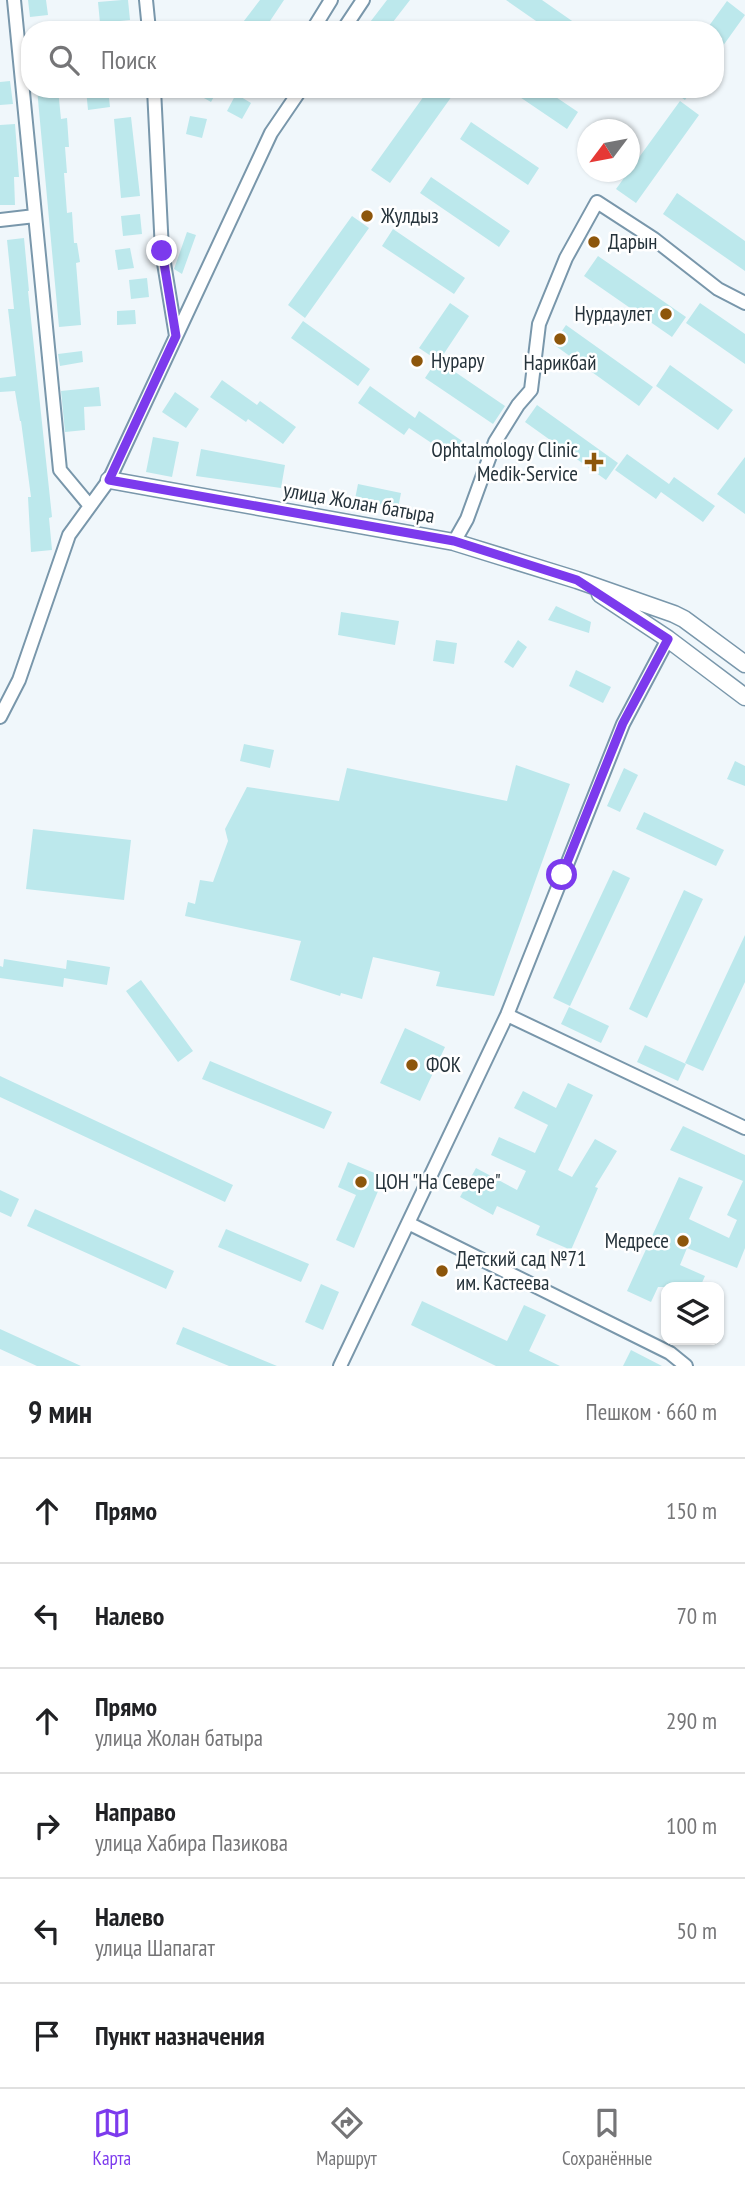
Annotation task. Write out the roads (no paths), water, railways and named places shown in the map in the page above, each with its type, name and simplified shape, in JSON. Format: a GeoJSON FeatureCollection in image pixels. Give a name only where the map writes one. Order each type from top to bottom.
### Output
{"type":"FeatureCollection","features":[{"type":"Feature","properties":{"kind":"street"},"geometry":{"type":"LineString","coordinates":[[14,0],[21,69]]}},
{"type":"Feature","properties":{"kind":"street"},"geometry":{"type":"LineString","coordinates":[[146,0],[148,21]]}},
{"type":"Feature","properties":{"kind":"street"},"geometry":{"type":"LineString","coordinates":[[318,21],[331,0]]}},
{"type":"Feature","properties":{"kind":"street"},"geometry":{"type":"LineString","coordinates":[[349,21],[363,0]]}},
{"type":"Feature","properties":{"kind":"street"},"geometry":{"type":"LineString","coordinates":[[24,98],[60,470],[90,506]]}},
{"type":"Feature","properties":{"kind":"street"},"geometry":{"type":"LineString","coordinates":[[154,98],[162,251],[176,336]]}},
{"type":"Feature","properties":{"kind":"street"},"geometry":{"type":"LineString","coordinates":[[0,717],[19,680],[69,535],[109,480],[271,133],[295,98]]}},
{"type":"Feature","properties":{"kind":"street"},"geometry":{"type":"LineString","coordinates":[[454,541],[467,519],[495,442],[518,405],[531,390],[542,314],[566,258],[597,202],[654,239],[718,289],[745,303]]}},
{"type":"Feature","properties":{"kind":"street"},"geometry":{"type":"LineString","coordinates":[[0,220],[36,216]]}},
{"type":"Feature","properties":{"kind":"street","name":"улица Жолан батыра"},"geometry":{"type":"LineString","coordinates":[[109,480],[454,541],[577,580],[684,619],[745,664]]}},
{"type":"Feature","properties":{"kind":"street"},"geometry":{"type":"LineString","coordinates":[[577,580],[668,639],[745,697]]}},
{"type":"Feature","properties":{"kind":"street"},"geometry":{"type":"LineString","coordinates":[[340,1366],[507,1015],[623,723],[668,639]]}},
{"type":"Feature","properties":{"kind":"street"},"geometry":{"type":"LineString","coordinates":[[507,1015],[745,1128]]}},
{"type":"Feature","properties":{"kind":"street"},"geometry":{"type":"LineString","coordinates":[[408,1223],[670,1353],[686,1366]]}},
{"type":"Feature","properties":{"kind":"place","name":"Жулдыз"},"geometry":{"type":"Point","coordinates":[367,216]}},
{"type":"Feature","properties":{"kind":"place","name":"Дарын"},"geometry":{"type":"Point","coordinates":[594,242]}},
{"type":"Feature","properties":{"kind":"place","name":"Нурдаулет"},"geometry":{"type":"Point","coordinates":[666,314]}},
{"type":"Feature","properties":{"kind":"place","name":"Нарикбай"},"geometry":{"type":"Point","coordinates":[560,339]}},
{"type":"Feature","properties":{"kind":"place","name":"Нурару"},"geometry":{"type":"Point","coordinates":[417,361]}},
{"type":"Feature","properties":{"kind":"place","name":"Ophtalmology Clinic Medik-Service"},"geometry":{"type":"Point","coordinates":[594,462]}},
{"type":"Feature","properties":{"kind":"place","name":"ФОК"},"geometry":{"type":"Point","coordinates":[412,1065]}},
{"type":"Feature","properties":{"kind":"place","name":"ЦОН \"На Севере\""},"geometry":{"type":"Point","coordinates":[361,1182]}},
{"type":"Feature","properties":{"kind":"place","name":"Медресе"},"geometry":{"type":"Point","coordinates":[683,1241]}},
{"type":"Feature","properties":{"kind":"place","name":"Детский сад №71 им. Кастеева"},"geometry":{"type":"Point","coordinates":[442,1271]}}]}
